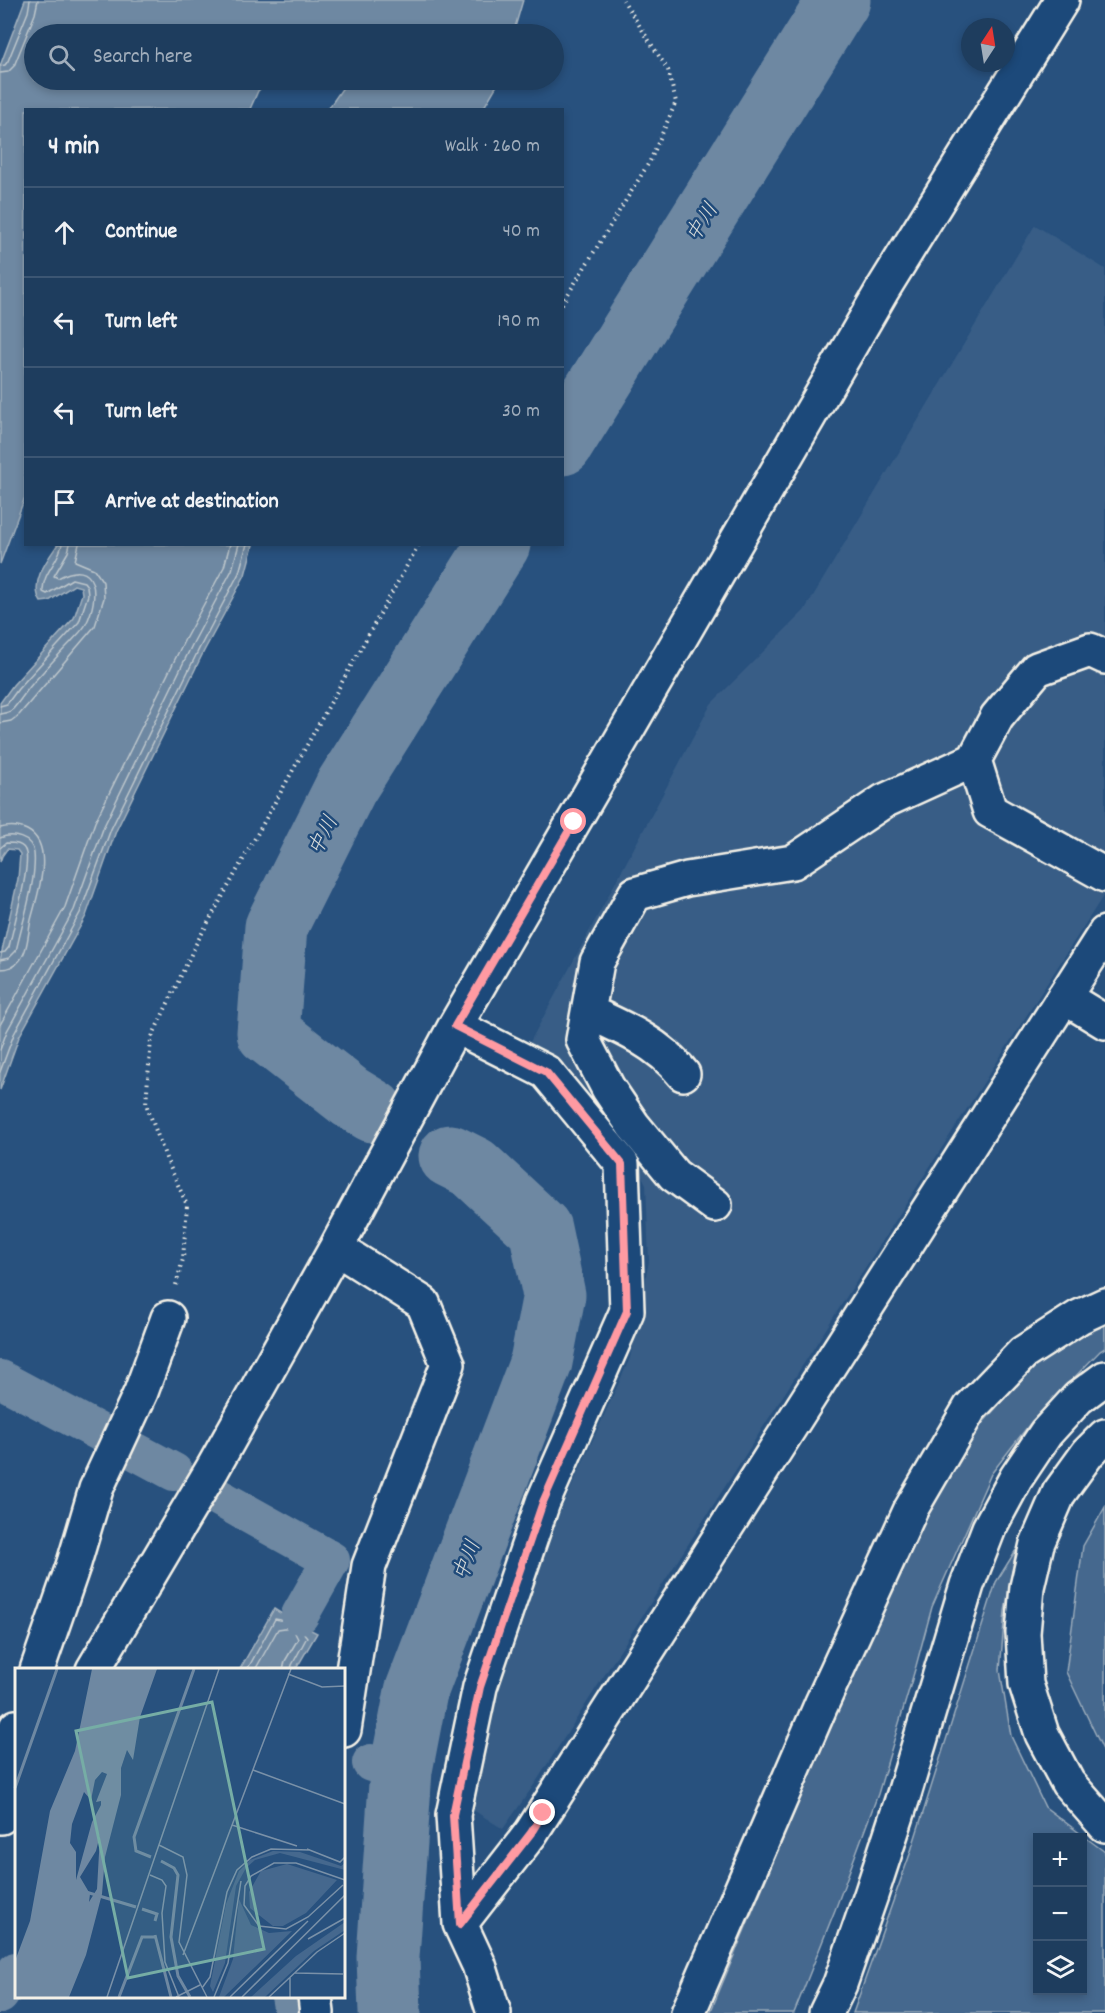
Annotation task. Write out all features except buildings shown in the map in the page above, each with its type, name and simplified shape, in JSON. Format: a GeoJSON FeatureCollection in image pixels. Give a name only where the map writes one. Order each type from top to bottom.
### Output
{"type":"FeatureCollection","features":[{"type":"Feature","properties":{"kind":"main road"},"geometry":{"type":"LineString","coordinates":[[94,1668],[213,1468],[336,1248],[455,1026],[883,289],[1062,0]]}},
{"type":"Feature","properties":{"kind":"main road"},"geometry":{"type":"LineString","coordinates":[[715,1205],[674,1175],[633,1125],[608,1088],[583,1040],[597,962],[635,894],[687,879],[793,862],[884,801],[974,760],[997,717],[1036,669],[1090,650],[1105,657]]}},
{"type":"Feature","properties":{"kind":"main road"},"geometry":{"type":"LineString","coordinates":[[974,760],[990,811],[1105,875]]}},
{"type":"Feature","properties":{"kind":"main road"},"geometry":{"type":"LineString","coordinates":[[460,1924],[531,1833],[1105,933]]}},
{"type":"Feature","properties":{"kind":"main road"},"geometry":{"type":"LineString","coordinates":[[1064,997],[1105,1022]]}},
{"type":"Feature","properties":{"kind":"main road"},"geometry":{"type":"LineString","coordinates":[[588,1012],[626,1028],[674,1062],[683,1074]]}},
{"type":"Feature","properties":{"kind":"main road"},"geometry":{"type":"LineString","coordinates":[[455,1026],[546,1072],[622,1164],[627,1311],[543,1502],[480,1687],[453,1815],[460,1924],[479,1965],[494,2013]]}},
{"type":"Feature","properties":{"kind":"main road"},"geometry":{"type":"LineString","coordinates":[[336,1248],[423,1303],[448,1364],[369,1566],[345,1723]]}},
{"type":"Feature","properties":{"kind":"main road"},"geometry":{"type":"LineString","coordinates":[[688,2013],[821,1705],[897,1540],[964,1418],[970,1408],[1023,1353],[1078,1317],[1105,1305]]}},
{"type":"Feature","properties":{"kind":"main road"},"geometry":{"type":"LineString","coordinates":[[38,1668],[74,1563],[96,1489],[141,1392],[168,1318]]}},
{"type":"Feature","properties":{"kind":"main road"},"geometry":{"type":"LineString","coordinates":[[826,2013],[840,1984],[871,1895],[967,1585],[989,1528],[1016,1478],[1046,1433],[1078,1398],[1105,1378]]}},
{"type":"Feature","properties":{"kind":"main road"},"geometry":{"type":"LineString","coordinates":[[1105,1436],[1088,1452],[1059,1493],[1037,1544],[1027,1587],[1023,1633],[1026,1684],[1042,1734],[1068,1783],[1105,1825]]}},
{"type":"Feature","properties":{"kind":"main road"},"geometry":{"type":"LineString","coordinates":[[0,1817],[2,1772],[15,1730]]}},
{"type":"Feature","properties":{"kind":"main road"},"geometry":{"type":"LineString","coordinates":[[0,1817],[15,1794]]}},
{"type":"Feature","properties":{"kind":"main road"},"geometry":{"type":"LineString","coordinates":[[315,1998],[317,2013]]}},
{"type":"Feature","properties":{"kind":"path"},"geometry":{"type":"LineString","coordinates":[[564,301],[650,161],[676,102],[668,70],[623,0]]}},
{"type":"Feature","properties":{"kind":"path"},"geometry":{"type":"LineString","coordinates":[[168,1318],[183,1259],[188,1205],[166,1158],[147,1104],[151,1039],[196,944],[418,546]]}},
{"type":"Feature","properties":{"kind":"shaded area"},"geometry":{"type":"Polygon","coordinates":[[[1035,225],[1105,269],[1105,893],[536,1782],[503,1829],[470,1808],[496,1696],[555,1523],[630,1358],[649,1261],[646,1184],[605,1105],[530,1042],[711,704],[804,611],[1035,225]]]}},
{"type":"Feature","properties":{"kind":"shaded area"},"geometry":{"type":"Polygon","coordinates":[[[1105,1322],[1105,1348],[1032,1421],[991,1474],[932,1607],[878,1794],[794,2013],[710,2013],[884,1597],[963,1445],[1037,1362],[1105,1322]]]}},
{"type":"Feature","properties":{"kind":"shaded area"},"geometry":{"type":"Polygon","coordinates":[[[1105,1507],[1105,1754],[1066,1672],[1083,1546],[1105,1507]]]}},
{"type":"Feature","properties":{"kind":"shaded area"},"geometry":{"type":"Polygon","coordinates":[[[1016,1550],[1005,1611],[1000,1670],[1011,1736],[1045,1807],[1080,1833],[1033,1833],[1033,1995],[1087,1995],[1087,1838],[1105,1852],[1105,2013],[853,2013],[910,1854],[996,1582],[1016,1550]]]}},
{"type":"Feature","properties":{"kind":"water"},"geometry":{"type":"Polygon","coordinates":[[[25,0],[523,0],[516,24],[24,24],[24,90],[259,90],[250,108],[24,108],[24,500],[0,564],[0,66],[25,0]]]}},
{"type":"Feature","properties":{"kind":"water"},"geometry":{"type":"Polygon","coordinates":[[[341,90],[494,90],[484,108],[329,108],[341,90]]]}},
{"type":"Feature","properties":{"kind":"water"},"geometry":{"type":"Polygon","coordinates":[[[57,546],[253,546],[245,575],[204,651],[116,831],[86,916],[19,1037],[0,1090],[0,960],[18,879],[20,854],[17,850],[7,849],[0,862],[0,703],[13,685],[74,618],[82,594],[81,587],[74,585],[49,601],[41,602],[38,595],[38,580],[57,546]]]}},
{"type":"Feature","properties":{"kind":"water"},"geometry":{"type":"Polygon","coordinates":[[[274,1609],[285,1616],[289,1609],[311,1621],[307,1628],[317,1633],[297,1668],[241,1668],[274,1609]]]}},
{"type":"Feature","properties":{"kind":"waterway","name":"中川"},"geometry":{"type":"LineString","coordinates":[[564,441],[839,0]]}},
{"type":"Feature","properties":{"kind":"waterway","name":"中川"},"geometry":{"type":"LineString","coordinates":[[373,1111],[350,1097],[268,1033],[276,927],[346,787],[498,546]]}},
{"type":"Feature","properties":{"kind":"waterway","name":"中川"},"geometry":{"type":"LineString","coordinates":[[390,2013],[388,1957],[401,1770],[416,1692],[541,1362],[554,1295],[540,1229],[474,1168],[450,1156]]}},
{"type":"Feature","properties":{"kind":"waterway"},"geometry":{"type":"LineString","coordinates":[[0,1379],[174,1472]]}},
{"type":"Feature","properties":{"kind":"waterway"},"geometry":{"type":"LineString","coordinates":[[216,1496],[331,1560],[300,1615]]}},
{"type":"Feature","properties":{"kind":"waterway"},"geometry":{"type":"LineString","coordinates":[[371,1763],[401,1770]]}},
{"type":"Feature","properties":{"kind":"waterway"},"geometry":{"type":"LineString","coordinates":[[0,1995],[15,1972]]}},
{"type":"Feature","properties":{"kind":"waterway"},"geometry":{"type":"LineString","coordinates":[[290,1998],[293,2013]]}},
{"type":"Feature","properties":{"kind":"route"},"geometry":{"type":"LineString","coordinates":[[543,1813],[531,1833],[460,1924],[453,1815],[480,1687],[543,1502],[627,1311],[622,1164],[546,1072],[455,1026],[574,822]]}}]}
